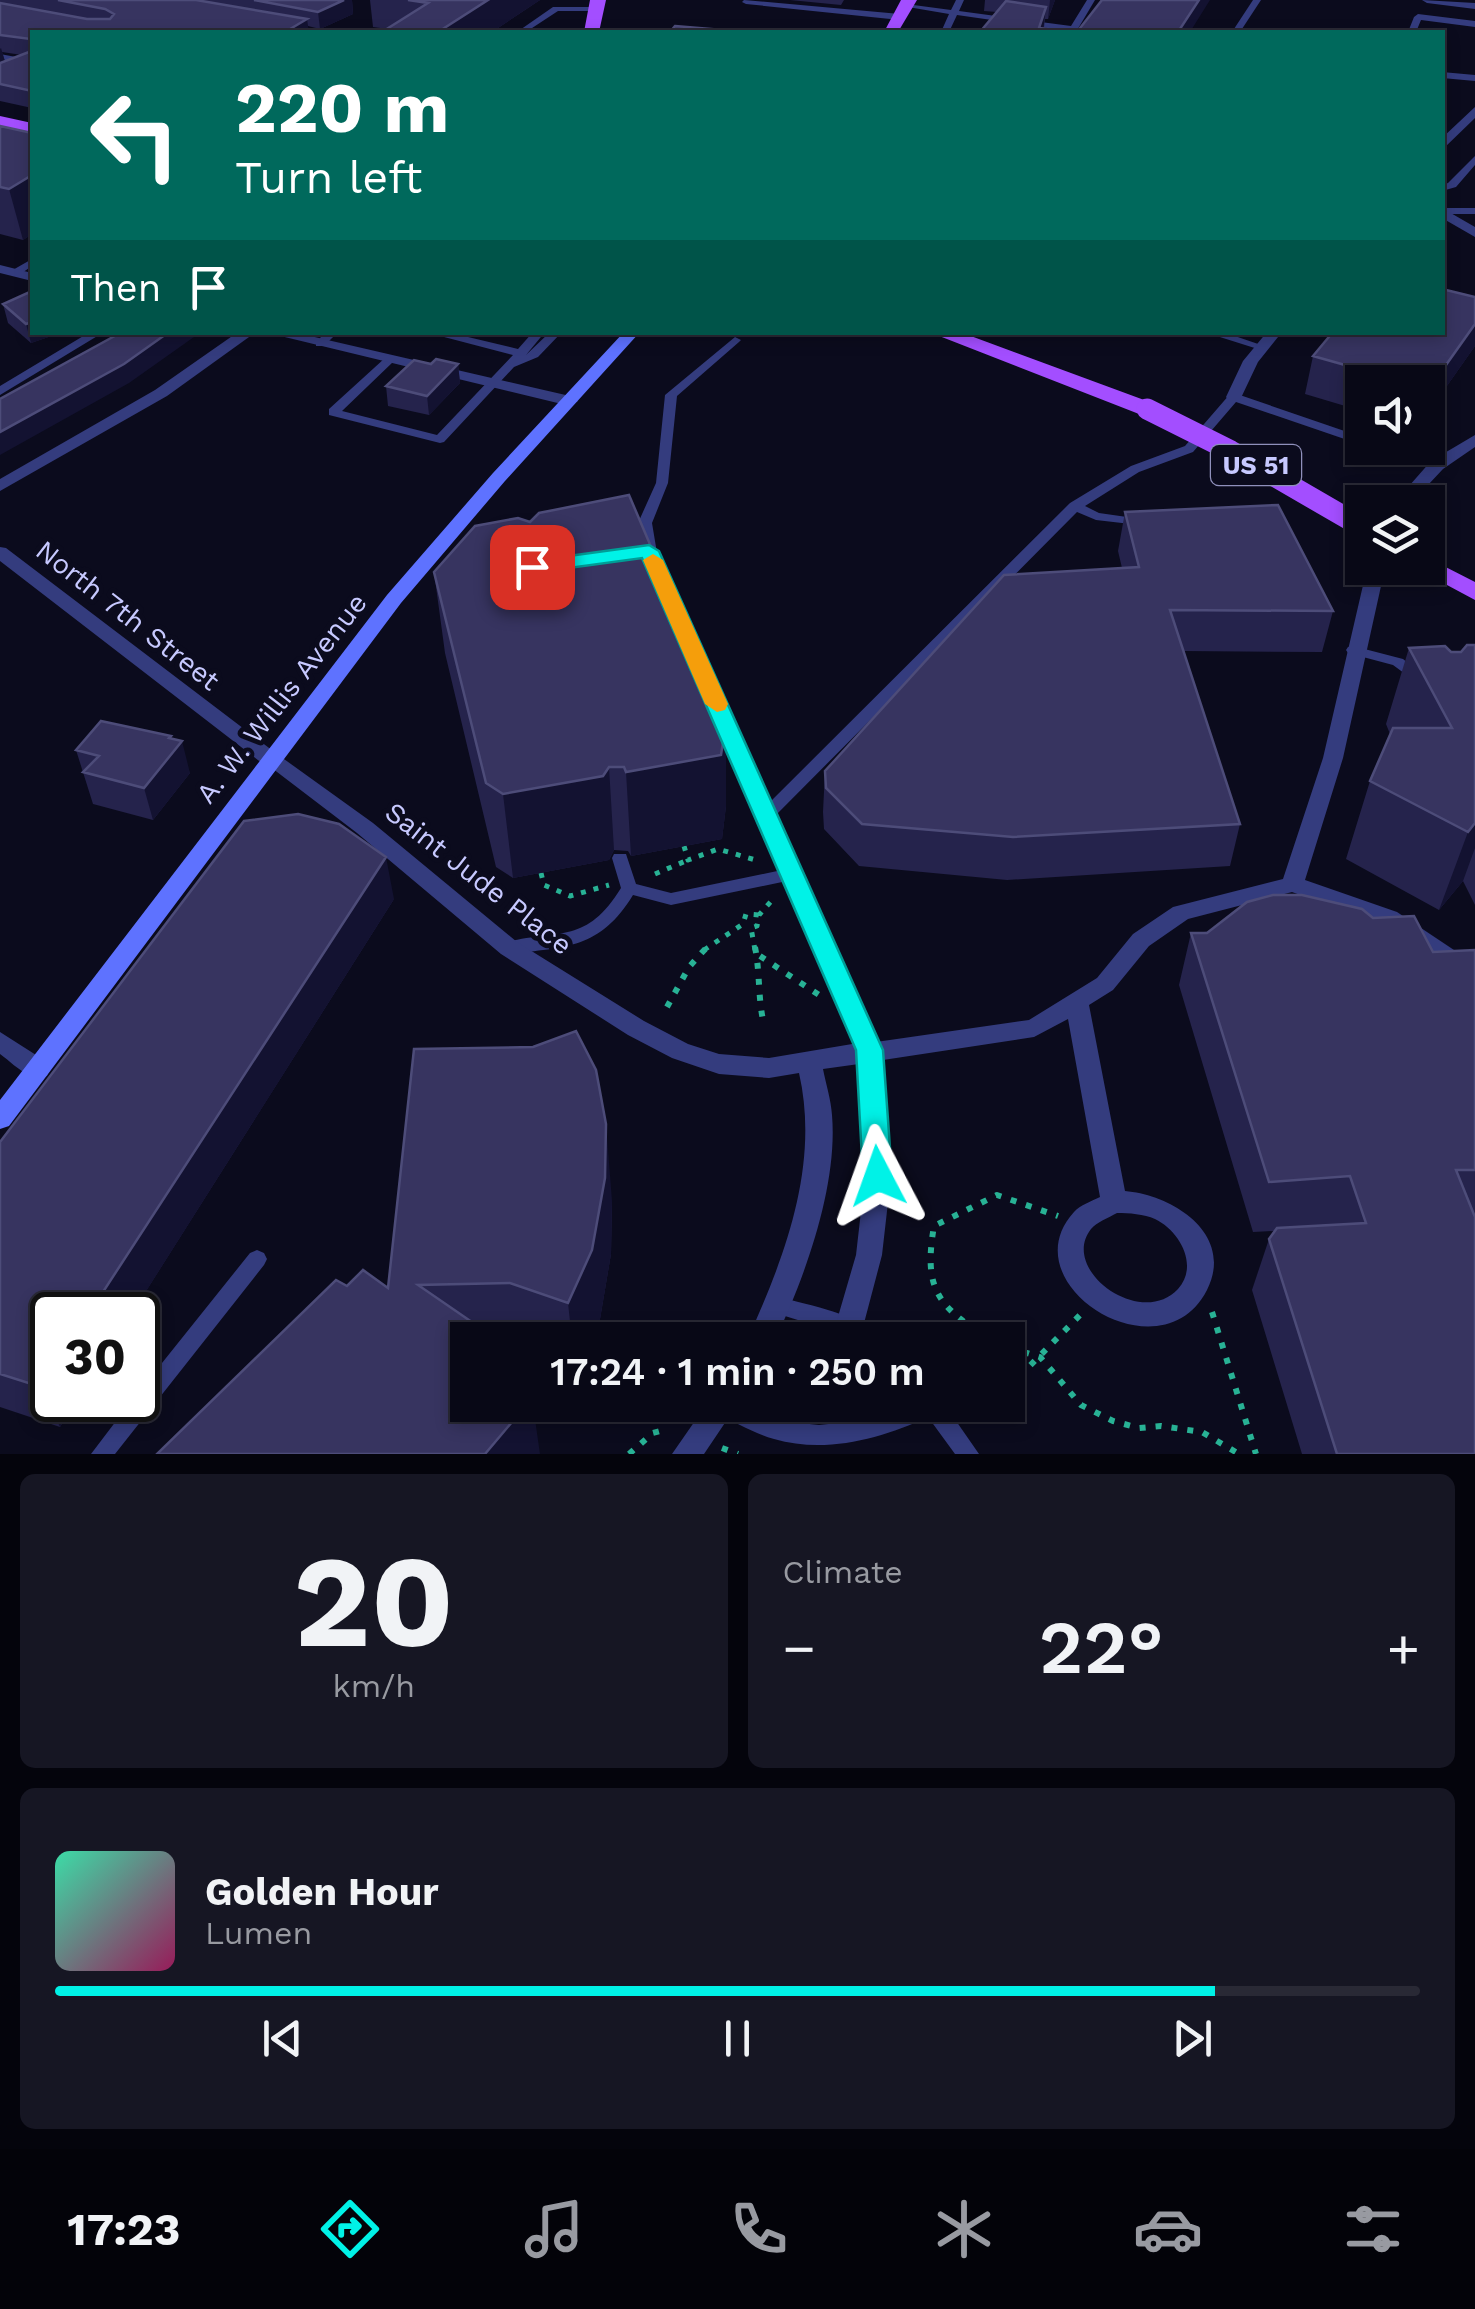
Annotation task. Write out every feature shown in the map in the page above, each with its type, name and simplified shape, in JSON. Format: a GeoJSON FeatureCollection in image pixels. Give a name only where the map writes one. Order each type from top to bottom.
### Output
{"type":"FeatureCollection","features":[{"type":"Feature","properties":{"kind":"main road"},"geometry":{"type":"LineString","coordinates":[[592,30],[597,5]]}},
{"type":"Feature","properties":{"kind":"main road"},"geometry":{"type":"LineString","coordinates":[[0,121],[30,128]]}},
{"type":"Feature","properties":{"kind":"main road"},"geometry":{"type":"LineString","coordinates":[[0,139],[30,146]]}},
{"type":"Feature","properties":{"kind":"main road","name":"A. W. Willis Avenue"},"geometry":{"type":"LineString","coordinates":[[0,1119],[394,600],[461,533],[630,335]]}},
{"type":"Feature","properties":{"kind":"main road","name":"US 51"},"geometry":{"type":"LineString","coordinates":[[947,335],[1147,409],[1231,451],[1345,517]]}},
{"type":"Feature","properties":{"kind":"main road"},"geometry":{"type":"LineString","coordinates":[[1445,575],[1472,590]]}},
{"type":"Feature","properties":{"kind":"street"},"geometry":{"type":"LineString","coordinates":[[1426,0],[1475,6]]}},
{"type":"Feature","properties":{"kind":"street"},"geometry":{"type":"LineString","coordinates":[[0,57],[30,63]]}},
{"type":"Feature","properties":{"kind":"street"},"geometry":{"type":"LineString","coordinates":[[0,77],[30,63]]}},
{"type":"Feature","properties":{"kind":"street"},"geometry":{"type":"LineString","coordinates":[[1445,143],[1475,110]]}},
{"type":"Feature","properties":{"kind":"street"},"geometry":{"type":"LineString","coordinates":[[1445,214],[1475,233]]}},
{"type":"Feature","properties":{"kind":"street"},"geometry":{"type":"LineString","coordinates":[[0,486],[161,392],[245,335]]}},
{"type":"Feature","properties":{"kind":"street"},"geometry":{"type":"LineString","coordinates":[[299,335],[327,338],[389,360],[570,401]]}},
{"type":"Feature","properties":{"kind":"street"},"geometry":{"type":"LineString","coordinates":[[1234,396],[1272,335]]}},
{"type":"Feature","properties":{"kind":"street"},"geometry":{"type":"LineString","coordinates":[[1419,485],[1437,465],[1475,440]]}},
{"type":"Feature","properties":{"kind":"street","name":"North 7th Street"},"geometry":{"type":"LineString","coordinates":[[0,552],[270,760]]}},
{"type":"Feature","properties":{"kind":"street"},"geometry":{"type":"LineString","coordinates":[[1371,585],[1353,650],[1334,757],[1293,884],[1388,918],[1475,976]]}},
{"type":"Feature","properties":{"kind":"street","name":"Saint Jude Place"},"geometry":{"type":"LineString","coordinates":[[270,760],[365,828],[510,948],[680,1051],[720,1064],[770,1068],[1034,1028],[1110,979],[1141,940],[1180,913],[1293,884]]}},
{"type":"Feature","properties":{"kind":"street"},"geometry":{"type":"LineString","coordinates":[[1076,1004],[1114,1202]]}},
{"type":"Feature","properties":{"kind":"street"},"geometry":{"type":"LineString","coordinates":[[0,1041],[38,1069]]}},
{"type":"Feature","properties":{"kind":"street"},"geometry":{"type":"LineString","coordinates":[[859,1322],[878,1176],[870,1050]]}},
{"type":"Feature","properties":{"kind":"street"},"geometry":{"type":"LineString","coordinates":[[771,1322],[779,1306],[813,1181],[820,1119],[809,1062]]}},
{"type":"Feature","properties":{"kind":"street"},"geometry":{"type":"LineString","coordinates":[[1114,1202],[1136,1202],[1168,1213],[1186,1228],[1200,1252],[1201,1272],[1195,1290],[1172,1310],[1153,1315],[1129,1313],[1106,1305],[1088,1290],[1071,1263],[1073,1232],[1084,1216],[1114,1202]]}},
{"type":"Feature","properties":{"kind":"street"},"geometry":{"type":"LineString","coordinates":[[694,1444],[711,1422]]}},
{"type":"Feature","properties":{"kind":"lane"},"geometry":{"type":"LineString","coordinates":[[1074,30],[1091,0]]}},
{"type":"Feature","properties":{"kind":"lane"},"geometry":{"type":"LineString","coordinates":[[1237,30],[1257,0]]}},
{"type":"Feature","properties":{"kind":"lane"},"geometry":{"type":"LineString","coordinates":[[746,2],[898,20],[958,5],[990,20],[1065,30]]}},
{"type":"Feature","properties":{"kind":"lane"},"geometry":{"type":"LineString","coordinates":[[524,30],[556,9],[597,5]]}},
{"type":"Feature","properties":{"kind":"lane"},"geometry":{"type":"LineString","coordinates":[[947,30],[958,5]]}},
{"type":"Feature","properties":{"kind":"lane"},"geometry":{"type":"LineString","coordinates":[[1413,30],[1418,17],[1475,24]]}},
{"type":"Feature","properties":{"kind":"lane"},"geometry":{"type":"LineString","coordinates":[[986,30],[990,20]]}},
{"type":"Feature","properties":{"kind":"lane"},"geometry":{"type":"LineString","coordinates":[[1445,75],[1474,76]]}},
{"type":"Feature","properties":{"kind":"lane"},"geometry":{"type":"LineString","coordinates":[[1445,187],[1452,185],[1475,158]]}},
{"type":"Feature","properties":{"kind":"lane"},"geometry":{"type":"LineString","coordinates":[[1445,212],[1475,211]]}},
{"type":"Feature","properties":{"kind":"lane"},"geometry":{"type":"LineString","coordinates":[[0,391],[93,335]]}},
{"type":"Feature","properties":{"kind":"lane"},"geometry":{"type":"LineString","coordinates":[[443,335],[521,352]]}},
{"type":"Feature","properties":{"kind":"lane"},"geometry":{"type":"LineString","coordinates":[[476,343],[484,335]]}},
{"type":"Feature","properties":{"kind":"lane"},"geometry":{"type":"LineString","coordinates":[[389,360],[333,412],[440,439],[537,335]]}},
{"type":"Feature","properties":{"kind":"lane"},"geometry":{"type":"LineString","coordinates":[[506,368],[534,355],[554,335]]}},
{"type":"Feature","properties":{"kind":"lane"},"geometry":{"type":"LineString","coordinates":[[1221,335],[1262,346]]}},
{"type":"Feature","properties":{"kind":"lane"},"geometry":{"type":"LineString","coordinates":[[657,570],[649,551],[645,523],[662,484],[671,395],[735,340]]}},
{"type":"Feature","properties":{"kind":"lane"},"geometry":{"type":"LineString","coordinates":[[766,816],[1075,506],[1097,489],[1189,448],[1234,396],[1345,435]]}},
{"type":"Feature","properties":{"kind":"lane"},"geometry":{"type":"LineString","coordinates":[[1075,506],[1109,519],[1163,524]]}},
{"type":"Feature","properties":{"kind":"lane"},"geometry":{"type":"LineString","coordinates":[[630,554],[649,551]]}},
{"type":"Feature","properties":{"kind":"lane"},"geometry":{"type":"LineString","coordinates":[[1353,650],[1398,662],[1416,672],[1420,687]]}},
{"type":"Feature","properties":{"kind":"lane"},"geometry":{"type":"LineString","coordinates":[[712,694],[870,1050]]}},
{"type":"Feature","properties":{"kind":"lane"},"geometry":{"type":"LineString","coordinates":[[510,948],[579,938],[612,919],[621,886],[620,858]]}},
{"type":"Feature","properties":{"kind":"lane"},"geometry":{"type":"LineString","coordinates":[[621,886],[671,899],[792,874]]}},
{"type":"Feature","properties":{"kind":"lane"},"geometry":{"type":"LineString","coordinates":[[102,1454],[257,1259]]}},
{"type":"Feature","properties":{"kind":"lane"},"geometry":{"type":"LineString","coordinates":[[779,1306],[826,1322]]}},
{"type":"Feature","properties":{"kind":"lane"},"geometry":{"type":"LineString","coordinates":[[759,1422],[780,1431],[834,1436],[895,1422]]}},
{"type":"Feature","properties":{"kind":"lane"},"geometry":{"type":"LineString","coordinates":[[944,1422],[968,1454]]}},
{"type":"Feature","properties":{"kind":"path"},"geometry":{"type":"LineString","coordinates":[[684,846],[688,860]]}},
{"type":"Feature","properties":{"kind":"path"},"geometry":{"type":"LineString","coordinates":[[648,876],[718,849],[759,861]]}},
{"type":"Feature","properties":{"kind":"path"},"geometry":{"type":"LineString","coordinates":[[541,872],[544,885],[570,896],[621,886]]}},
{"type":"Feature","properties":{"kind":"path"},"geometry":{"type":"LineString","coordinates":[[667,1007],[686,964],[710,942],[759,922],[759,915],[774,898]]}},
{"type":"Feature","properties":{"kind":"path"},"geometry":{"type":"LineString","coordinates":[[759,915],[746,914],[758,954],[763,1020]]}},
{"type":"Feature","properties":{"kind":"path"},"geometry":{"type":"LineString","coordinates":[[758,954],[825,998]]}},
{"type":"Feature","properties":{"kind":"path"},"geometry":{"type":"LineString","coordinates":[[962,1322],[935,1297],[926,1264],[934,1226],[997,1195],[1060,1217]]}},
{"type":"Feature","properties":{"kind":"path"},"geometry":{"type":"LineString","coordinates":[[1025,1371],[1083,1312]]}},
{"type":"Feature","properties":{"kind":"path"},"geometry":{"type":"LineString","coordinates":[[1212,1312],[1256,1454]]}},
{"type":"Feature","properties":{"kind":"path"},"geometry":{"type":"LineString","coordinates":[[1025,1352],[1040,1357],[1081,1405],[1139,1428],[1161,1426],[1202,1432],[1239,1454]]}},
{"type":"Feature","properties":{"kind":"path"},"geometry":{"type":"LineString","coordinates":[[681,1422],[694,1444]]}},
{"type":"Feature","properties":{"kind":"path"},"geometry":{"type":"LineString","coordinates":[[629,1454],[653,1434],[668,1430]]}},
{"type":"Feature","properties":{"kind":"building"},"geometry":{"type":"Polygon","coordinates":[[[58,0],[196,0],[307,19],[288,30],[30,30],[30,39],[0,35],[0,3],[87,19],[110,19],[114,14],[58,0]]]}},
{"type":"Feature","properties":{"kind":"building"},"geometry":{"type":"Polygon","coordinates":[[[254,0],[344,0],[318,12],[254,0]]]}},
{"type":"Feature","properties":{"kind":"building"},"geometry":{"type":"Polygon","coordinates":[[[408,0],[488,0],[441,30],[385,30],[428,3],[408,0]]]}},
{"type":"Feature","properties":{"kind":"building"},"geometry":{"type":"Polygon","coordinates":[[[1102,0],[1199,0],[1179,30],[1079,30],[1102,0]]]}},
{"type":"Feature","properties":{"kind":"building"},"geometry":{"type":"Polygon","coordinates":[[[1006,1],[1046,7],[1039,28],[1056,30],[982,30],[1006,1]]]}},
{"type":"Feature","properties":{"kind":"building"},"geometry":{"type":"Polygon","coordinates":[[[675,26],[723,30],[672,30],[675,26]]]}},
{"type":"Feature","properties":{"kind":"building"},"geometry":{"type":"Polygon","coordinates":[[[30,46],[30,91],[0,84],[0,63],[29,52],[30,46]]]}},
{"type":"Feature","properties":{"kind":"building"},"geometry":{"type":"Polygon","coordinates":[[[0,126],[30,133],[30,176],[9,189],[0,187],[0,126]]]}},
{"type":"Feature","properties":{"kind":"building"},"geometry":{"type":"Polygon","coordinates":[[[1445,290],[1475,297],[1475,324],[1445,366],[1345,365],[1313,356],[1330,335],[1445,335],[1445,290]]]}},
{"type":"Feature","properties":{"kind":"building"},"geometry":{"type":"Polygon","coordinates":[[[30,292],[30,323],[26,324],[3,304],[30,292]]]}},
{"type":"Feature","properties":{"kind":"building"},"geometry":{"type":"Polygon","coordinates":[[[117,335],[165,335],[124,364],[0,432],[0,399],[117,335]]]}},
{"type":"Feature","properties":{"kind":"building"},"geometry":{"type":"Polygon","coordinates":[[[436,359],[458,364],[427,396],[386,386],[414,360],[431,364],[436,359]]]}},
{"type":"Feature","properties":{"kind":"building"},"geometry":{"type":"Polygon","coordinates":[[[629,495],[726,723],[721,755],[626,772],[624,767],[609,767],[603,776],[503,794],[486,783],[434,572],[475,526],[518,518],[530,522],[539,513],[629,495]]]}},
{"type":"Feature","properties":{"kind":"building"},"geometry":{"type":"Polygon","coordinates":[[[1278,505],[1333,611],[1170,610],[1240,824],[1013,837],[862,824],[826,788],[825,771],[1004,575],[1139,567],[1125,512],[1278,505]]]}},
{"type":"Feature","properties":{"kind":"building"},"geometry":{"type":"Polygon","coordinates":[[[1467,645],[1475,645],[1475,823],[1468,832],[1370,781],[1393,728],[1452,728],[1409,648],[1445,646],[1451,652],[1461,652],[1467,645]]]}},
{"type":"Feature","properties":{"kind":"building"},"geometry":{"type":"Polygon","coordinates":[[[101,721],[182,741],[144,788],[83,772],[99,756],[76,750],[101,721]]]}},
{"type":"Feature","properties":{"kind":"building"},"geometry":{"type":"Polygon","coordinates":[[[298,814],[339,824],[386,857],[103,1292],[30,1292],[30,1384],[0,1374],[0,1142],[244,821],[298,814]]]}},
{"type":"Feature","properties":{"kind":"building"},"geometry":{"type":"Polygon","coordinates":[[[1273,895],[1302,895],[1362,909],[1373,918],[1414,916],[1433,952],[1475,950],[1475,1170],[1456,1170],[1475,1217],[1475,1454],[1337,1454],[1269,1239],[1277,1228],[1366,1223],[1350,1176],[1269,1182],[1191,933],[1207,933],[1247,902],[1273,895]]]}},
{"type":"Feature","properties":{"kind":"building"},"geometry":{"type":"Polygon","coordinates":[[[576,1031],[596,1070],[606,1124],[605,1178],[592,1250],[568,1303],[510,1283],[418,1285],[472,1322],[450,1322],[450,1422],[512,1422],[485,1454],[157,1454],[336,1280],[347,1286],[363,1270],[388,1288],[414,1049],[533,1047],[576,1031]]]}},
{"type":"Feature","properties":{"kind":"slow traffic"},"geometry":{"type":"LineString","coordinates":[[653,560],[717,704]]}},
{"type":"Feature","properties":{"kind":"route"},"geometry":{"type":"LineString","coordinates":[[532,567],[649,551],[870,1050],[878,1176]]}}]}
